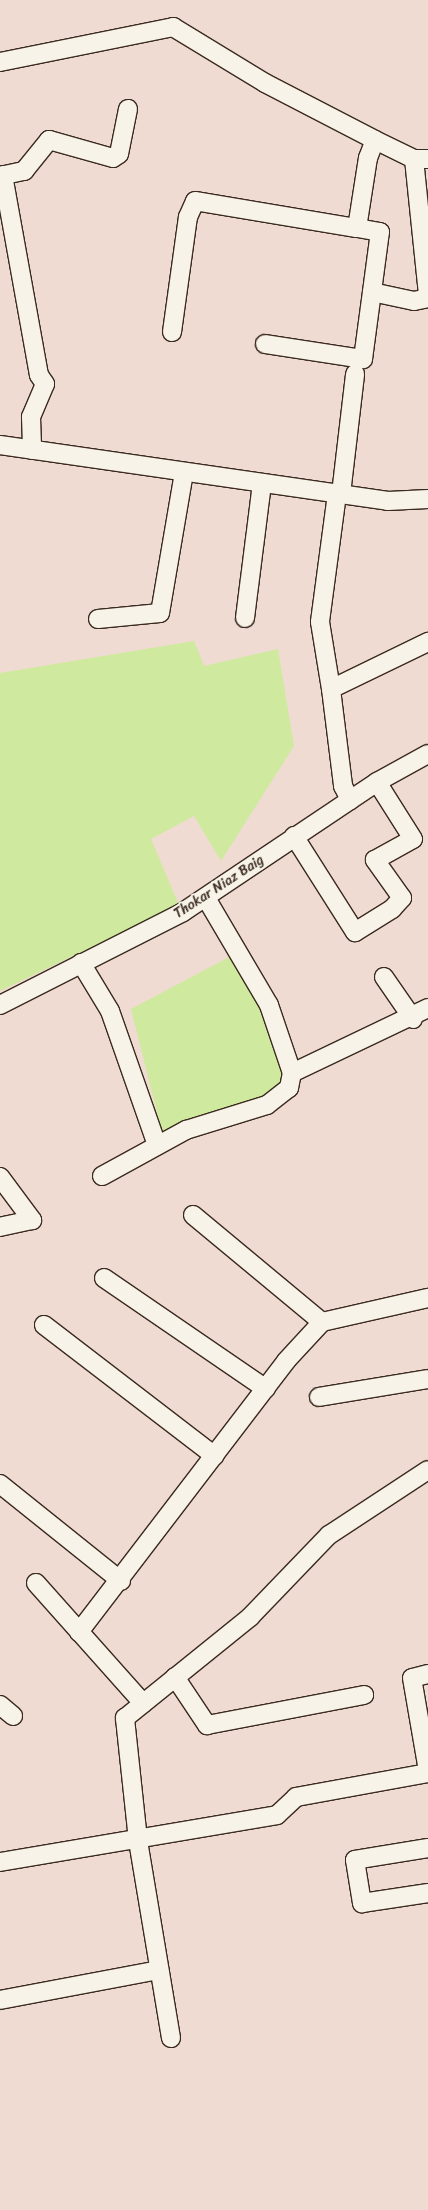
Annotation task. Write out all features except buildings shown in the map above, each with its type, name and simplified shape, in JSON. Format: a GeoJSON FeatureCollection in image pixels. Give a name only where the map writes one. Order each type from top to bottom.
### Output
{"type":"FeatureCollection","features":[{"type":"Feature","properties":{"kind":"street"},"geometry":{"type":"LineString","coordinates":[[0,62],[173,27],[265,83],[375,140],[421,159],[428,296],[414,301],[372,292]]}},
{"type":"Feature","properties":{"kind":"street"},"geometry":{"type":"LineString","coordinates":[[32,450],[31,417],[44,384],[39,375],[1,176],[24,170],[49,140],[113,158],[119,154],[128,109]]}},
{"type":"Feature","properties":{"kind":"street"},"geometry":{"type":"LineString","coordinates":[[357,228],[368,158],[375,140]]}},
{"type":"Feature","properties":{"kind":"street"},"geometry":{"type":"LineString","coordinates":[[172,332],[188,217],[195,201],[380,232],[363,359],[265,344]]}},
{"type":"Feature","properties":{"kind":"street"},"geometry":{"type":"LineString","coordinates":[[350,800],[343,786],[331,689],[320,622],[355,374]]}},
{"type":"Feature","properties":{"kind":"street"},"geometry":{"type":"LineString","coordinates":[[0,446],[388,501],[428,499]]}},
{"type":"Feature","properties":{"kind":"street"},"geometry":{"type":"LineString","coordinates":[[98,619],[160,613],[184,472]]}},
{"type":"Feature","properties":{"kind":"street"},"geometry":{"type":"LineString","coordinates":[[245,618],[262,483]]}},
{"type":"Feature","properties":{"kind":"street"},"geometry":{"type":"LineString","coordinates":[[331,689],[428,642]]}},
{"type":"Feature","properties":{"kind":"street","name":"Thokar Niaz Baig"},"geometry":{"type":"LineString","coordinates":[[0,1004],[206,898],[294,836],[377,782],[428,754]]}},
{"type":"Feature","properties":{"kind":"street"},"geometry":{"type":"LineString","coordinates":[[294,836],[356,932],[392,909],[402,898],[375,860],[412,839],[377,782]]}},
{"type":"Feature","properties":{"kind":"street"},"geometry":{"type":"LineString","coordinates":[[102,1176],[186,1130],[267,1105],[289,1088],[292,1073],[269,1005],[206,898]]}},
{"type":"Feature","properties":{"kind":"street"},"geometry":{"type":"LineString","coordinates":[[80,963],[110,1011],[157,1145]]}},
{"type":"Feature","properties":{"kind":"street"},"geometry":{"type":"LineString","coordinates":[[384,977],[413,1019]]}},
{"type":"Feature","properties":{"kind":"street"},"geometry":{"type":"LineString","coordinates":[[292,1073],[413,1019],[428,1008]]}},
{"type":"Feature","properties":{"kind":"street"},"geometry":{"type":"LineString","coordinates":[[0,1177],[32,1220],[0,1227]]}},
{"type":"Feature","properties":{"kind":"street"},"geometry":{"type":"LineString","coordinates":[[193,1215],[322,1322]]}},
{"type":"Feature","properties":{"kind":"street"},"geometry":{"type":"LineString","coordinates":[[104,1278],[266,1389]]}},
{"type":"Feature","properties":{"kind":"street"},"geometry":{"type":"LineString","coordinates":[[79,1632],[120,1582],[266,1389],[322,1322],[428,1298]]}},
{"type":"Feature","properties":{"kind":"street"},"geometry":{"type":"LineString","coordinates":[[44,1325],[214,1456]]}},
{"type":"Feature","properties":{"kind":"street"},"geometry":{"type":"LineString","coordinates":[[319,1397],[428,1379]]}},
{"type":"Feature","properties":{"kind":"street"},"geometry":{"type":"LineString","coordinates":[[171,2038],[138,1840],[124,1727],[125,1718],[250,1617],[329,1535],[428,1470]]}},
{"type":"Feature","properties":{"kind":"street"},"geometry":{"type":"LineString","coordinates":[[0,1484],[120,1582]]}},
{"type":"Feature","properties":{"kind":"street"},"geometry":{"type":"LineString","coordinates":[[36,1583],[143,1702]]}},
{"type":"Feature","properties":{"kind":"street"},"geometry":{"type":"LineString","coordinates":[[0,1862],[277,1815],[296,1797],[428,1772],[412,1678],[428,1674]]}},
{"type":"Feature","properties":{"kind":"street"},"geometry":{"type":"LineString","coordinates":[[176,1677],[207,1725],[364,1695]]}},
{"type":"Feature","properties":{"kind":"street"},"geometry":{"type":"LineString","coordinates":[[428,1848],[355,1860],[362,1903],[428,1893]]}},
{"type":"Feature","properties":{"kind":"street"},"geometry":{"type":"LineString","coordinates":[[0,2000],[159,1970]]}},
{"type":"Feature","properties":{"kind":"green space"},"geometry":{"type":"Polygon","coordinates":[[[194,641],[204,666],[278,649],[294,746],[221,861],[194,816],[151,839],[179,905],[0,991],[0,673],[194,641]]]}},
{"type":"Feature","properties":{"kind":"green space"},"geometry":{"type":"Polygon","coordinates":[[[233,955],[279,1048],[283,1088],[265,1104],[162,1132],[131,1009],[233,955]]]}}]}
